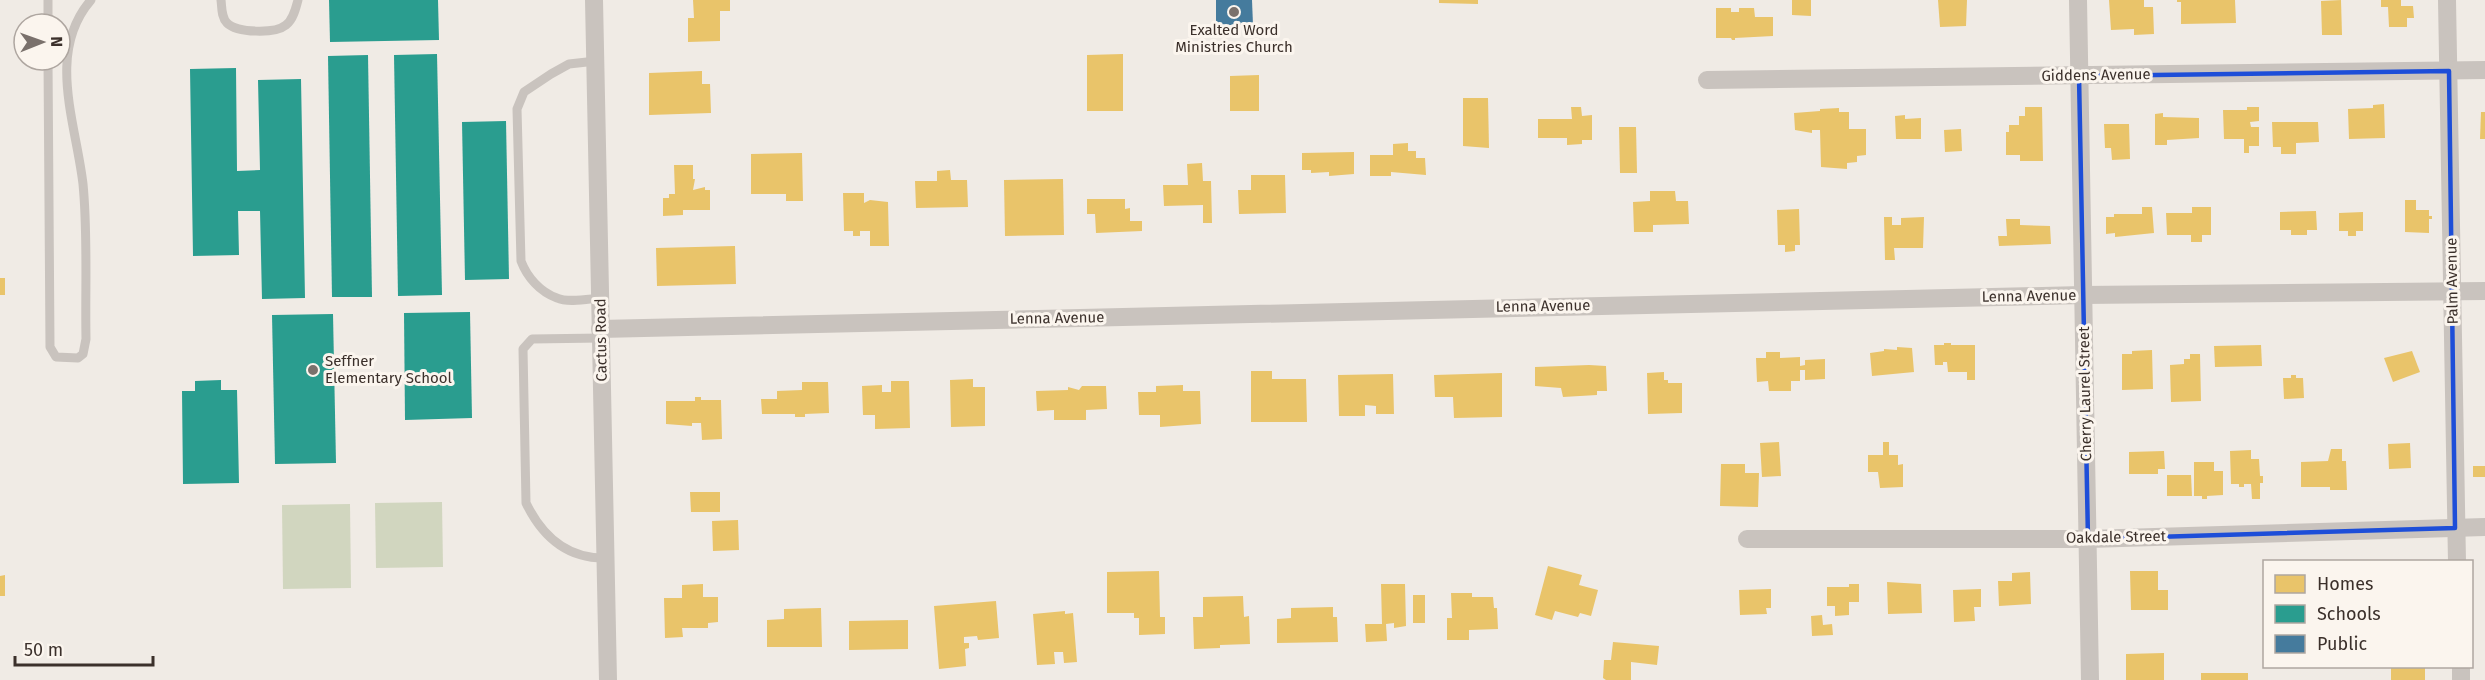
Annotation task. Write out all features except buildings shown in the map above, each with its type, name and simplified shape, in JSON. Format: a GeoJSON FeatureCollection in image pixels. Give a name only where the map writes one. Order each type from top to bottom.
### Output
{"type":"FeatureCollection","features":[{"type":"Feature","properties":{"kind":"street","name":"Cactus Road"},"geometry":{"type":"LineString","coordinates":[[594,0],[608,680]]}},
{"type":"Feature","properties":{"kind":"street","name":"Cherry Laurel Street"},"geometry":{"type":"LineString","coordinates":[[2078,0],[2090,680]]}},
{"type":"Feature","properties":{"kind":"street","name":"Palm Avenue"},"geometry":{"type":"LineString","coordinates":[[2447,0],[2457,560]]}},
{"type":"Feature","properties":{"kind":"street","name":"Giddens Avenue"},"geometry":{"type":"LineString","coordinates":[[1707,80],[2485,70]]}},
{"type":"Feature","properties":{"kind":"street","name":"Lenna Avenue"},"geometry":{"type":"LineString","coordinates":[[601,334],[2083,295],[2485,291]]}},
{"type":"Feature","properties":{"kind":"street","name":"Oakdale Street"},"geometry":{"type":"LineString","coordinates":[[1747,539],[2088,539],[2485,527]]}},
{"type":"Feature","properties":{"kind":"lane"},"geometry":{"type":"LineString","coordinates":[[72,31],[80,13],[91,0]]}},
{"type":"Feature","properties":{"kind":"lane"},"geometry":{"type":"LineString","coordinates":[[221,0],[226,23],[250,32],[281,28],[288,24],[298,0]]}},
{"type":"Feature","properties":{"kind":"lane"},"geometry":{"type":"LineString","coordinates":[[596,61],[569,64],[524,92],[517,109],[521,261],[526,274],[558,299],[600,298]]}},
{"type":"Feature","properties":{"kind":"lane"},"geometry":{"type":"LineString","coordinates":[[48,72],[50,347],[56,357],[78,358],[83,354],[86,339],[84,210],[83,184],[67,92],[68,72]]}},
{"type":"Feature","properties":{"kind":"lane"},"geometry":{"type":"LineString","coordinates":[[601,334],[532,339],[523,349],[525,491],[526,503],[534,519],[551,538],[574,555],[606,558]]}},
{"type":"Feature","properties":{"kind":"highlighted area"},"geometry":{"type":"Polygon","coordinates":[[[2449,71],[2455,528],[2088,539],[2079,76],[2449,71]]]}},
{"type":"Feature","properties":{"kind":"green space"},"geometry":{"type":"Polygon","coordinates":[[[442,502],[443,567],[376,568],[375,503],[442,502]]]}},
{"type":"Feature","properties":{"kind":"green space"},"geometry":{"type":"Polygon","coordinates":[[[350,504],[351,588],[283,589],[282,505],[350,504]]]}},
{"type":"Feature","properties":{"kind":"place","name":"Exalted Word Ministries Church"},"geometry":{"type":"Point","coordinates":[1234,12]}},
{"type":"Feature","properties":{"kind":"place","name":"Seffner Elementary School"},"geometry":{"type":"Point","coordinates":[313,370]}}]}
